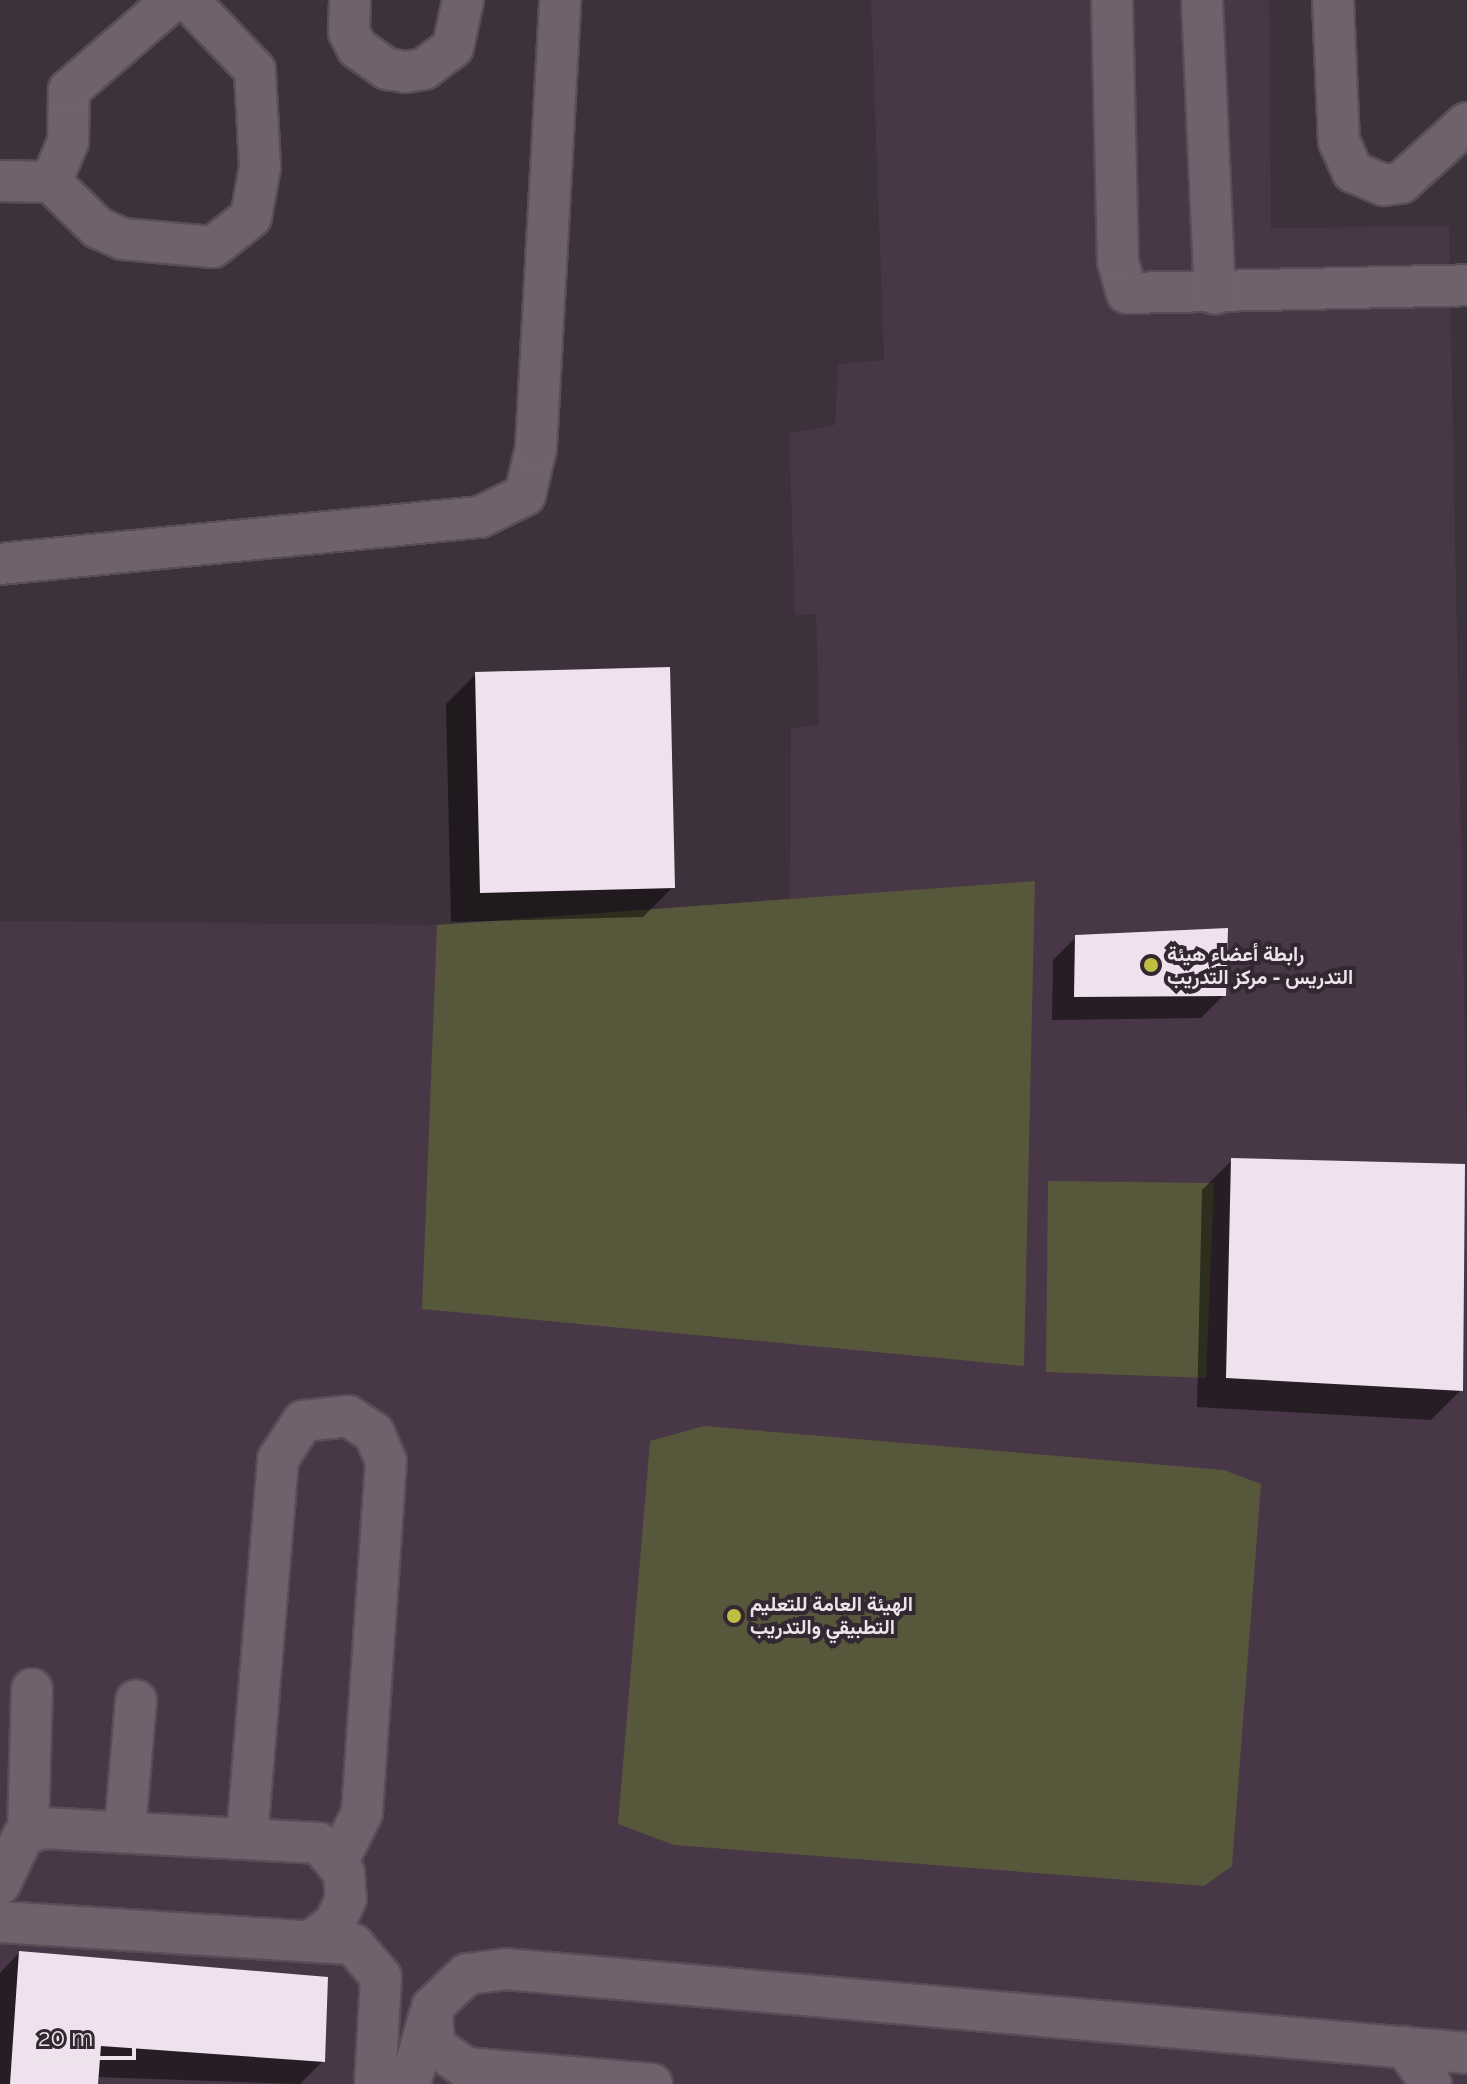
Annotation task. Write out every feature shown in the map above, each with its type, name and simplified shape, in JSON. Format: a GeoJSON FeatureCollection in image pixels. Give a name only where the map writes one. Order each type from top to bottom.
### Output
{"type":"FeatureCollection","features":[{"type":"Feature","properties":{"kind":"lane"},"geometry":{"type":"LineString","coordinates":[[51,182],[68,142],[69,90],[173,0]]}},
{"type":"Feature","properties":{"kind":"lane"},"geometry":{"type":"LineString","coordinates":[[350,0],[349,32],[357,48],[387,69],[405,72],[432,65],[453,47],[463,0]]}},
{"type":"Feature","properties":{"kind":"lane"},"geometry":{"type":"LineString","coordinates":[[0,564],[480,517],[525,495],[536,448],[560,0]]}},
{"type":"Feature","properties":{"kind":"lane"},"geometry":{"type":"LineString","coordinates":[[1112,0],[1120,282],[1142,297],[1467,285]]}},
{"type":"Feature","properties":{"kind":"lane"},"geometry":{"type":"LineString","coordinates":[[1202,0],[1215,294]]}},
{"type":"Feature","properties":{"kind":"lane"},"geometry":{"type":"LineString","coordinates":[[1333,0],[1339,141],[1353,172],[1384,185],[1401,183],[1467,123]]}},
{"type":"Feature","properties":{"kind":"lane"},"geometry":{"type":"LineString","coordinates":[[0,181],[51,182],[110,236],[213,247],[239,234],[258,196],[259,96],[249,62],[207,8]]}},
{"type":"Feature","properties":{"kind":"lane"},"geometry":{"type":"LineString","coordinates":[[247,1837],[278,1459],[303,1421],[348,1416],[374,1433],[386,1461],[362,1813],[338,1861]]}},
{"type":"Feature","properties":{"kind":"lane"},"geometry":{"type":"LineString","coordinates":[[0,1884],[28,1832],[32,1689]]}},
{"type":"Feature","properties":{"kind":"lane"},"geometry":{"type":"LineString","coordinates":[[125,1829],[136,1700]]}},
{"type":"Feature","properties":{"kind":"lane"},"geometry":{"type":"LineString","coordinates":[[28,1832],[125,1829],[319,1843],[338,1861],[346,1886],[342,1912],[314,1939]]}},
{"type":"Feature","properties":{"kind":"lane"},"geometry":{"type":"LineString","coordinates":[[0,1922],[314,1939],[353,1944],[376,1964],[381,1995],[375,2084]]}},
{"type":"Feature","properties":{"kind":"lane"},"geometry":{"type":"LineString","coordinates":[[410,2084],[429,2017],[455,1980],[505,1969],[1467,2053]]}},
{"type":"Feature","properties":{"kind":"lane"},"geometry":{"type":"LineString","coordinates":[[429,2017],[434,2046],[450,2062],[503,2078],[652,2084]]}},
{"type":"Feature","properties":{"kind":"lane"},"geometry":{"type":"LineString","coordinates":[[1405,2047],[1431,2084]]}},
{"type":"Feature","properties":{"kind":"shaded area","name":"الهيئة العامة للتعليم التطبيقي والتدريب"},"geometry":{"type":"Polygon","coordinates":[[[871,0],[1269,0],[1271,228],[1449,226],[1467,1148],[1467,2084],[0,2084],[0,921],[437,925],[790,899],[791,728],[819,725],[816,614],[795,615],[789,433],[835,425],[838,364],[884,360],[871,0]]]}},
{"type":"Feature","properties":{"kind":"green space"},"geometry":{"type":"Polygon","coordinates":[[[1035,881],[1024,1366],[422,1309],[437,925],[1035,881]]]}},
{"type":"Feature","properties":{"kind":"green space"},"geometry":{"type":"Polygon","coordinates":[[[1048,1181],[1214,1183],[1206,1378],[1046,1372],[1048,1181]]]}},
{"type":"Feature","properties":{"kind":"green space"},"geometry":{"type":"Polygon","coordinates":[[[704,1426],[1224,1470],[1261,1484],[1232,1866],[1204,1886],[674,1845],[618,1824],[650,1441],[704,1426]]]}},
{"type":"Feature","properties":{"kind":"building"},"geometry":{"type":"Polygon","coordinates":[[[670,667],[675,888],[480,893],[475,672],[670,667]]]}},
{"type":"Feature","properties":{"kind":"building","name":"رابطة أعضاء هيئة التدريس - مركز التدريب"},"geometry":{"type":"Polygon","coordinates":[[[1228,928],[1226,996],[1074,997],[1075,935],[1228,928]]]}},
{"type":"Feature","properties":{"kind":"building"},"geometry":{"type":"Polygon","coordinates":[[[1231,1158],[1465,1164],[1463,1391],[1226,1378],[1231,1158]]]}},
{"type":"Feature","properties":{"kind":"building"},"geometry":{"type":"Polygon","coordinates":[[[19,1951],[328,1977],[325,2062],[101,2046],[98,2084],[10,2084],[19,1951]]]}},
{"type":"Feature","properties":{"kind":"place","name":"رابطة أعضاء هيئة التدريس - مركز التدريب"},"geometry":{"type":"Point","coordinates":[1151,965]}},
{"type":"Feature","properties":{"kind":"place","name":"الهيئة العامة للتعليم التطبيقي والتدريب"},"geometry":{"type":"Point","coordinates":[734,1616]}}]}
